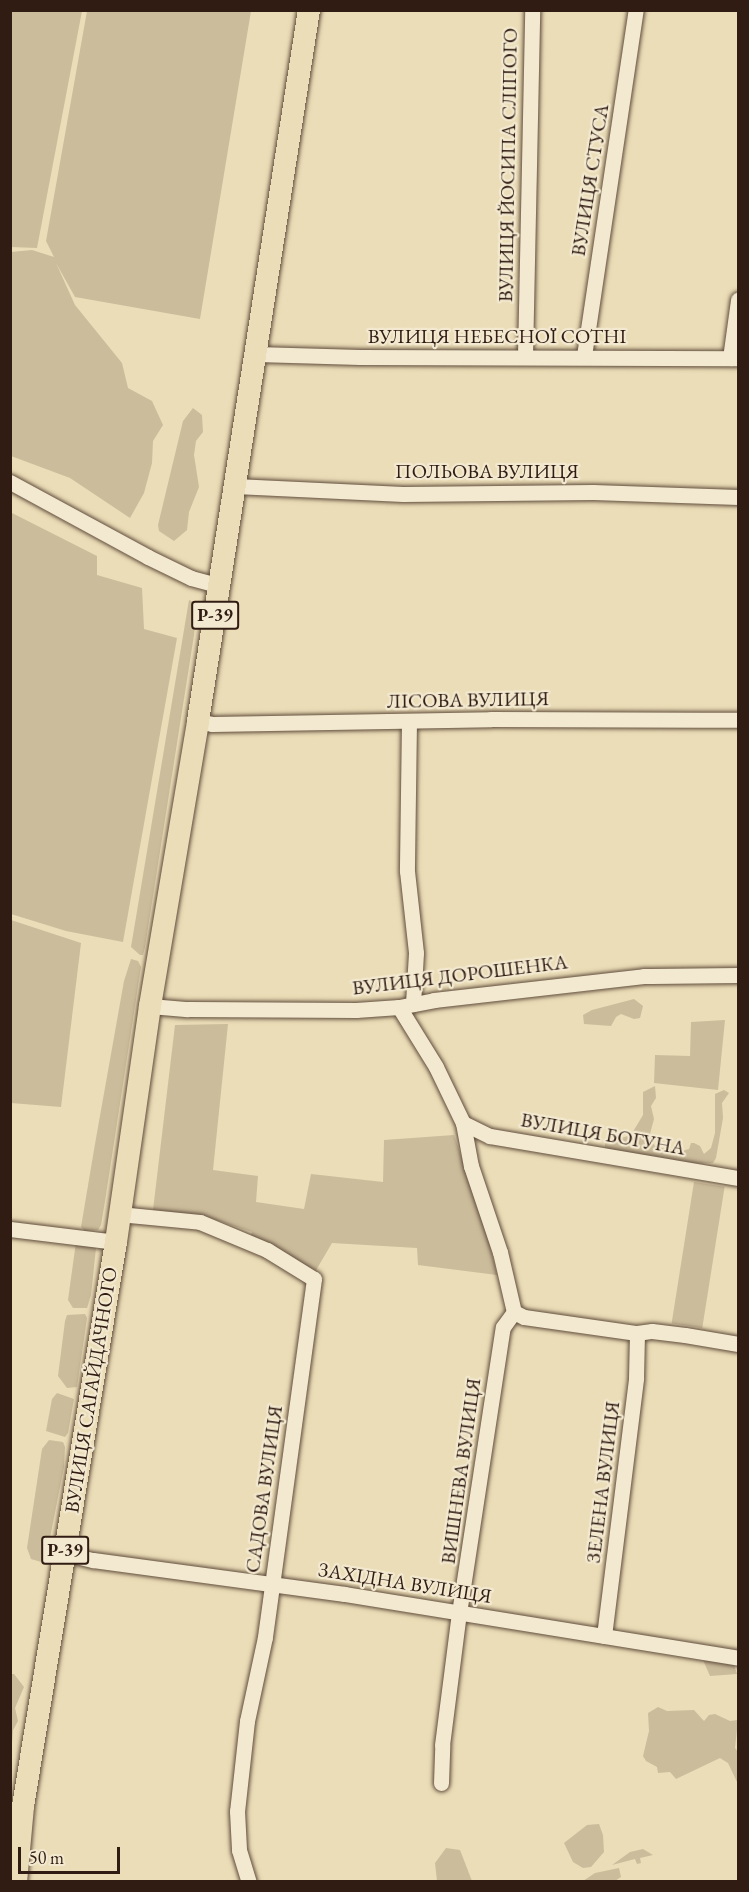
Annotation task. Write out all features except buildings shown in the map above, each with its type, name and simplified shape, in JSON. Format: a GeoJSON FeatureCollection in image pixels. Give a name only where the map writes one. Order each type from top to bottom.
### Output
{"type":"FeatureCollection","features":[{"type":"Feature","properties":{"kind":"main road","name":"Р-39"},"geometry":{"type":"LineString","coordinates":[[118,1225],[150,1005],[220,586],[309,10]]}},
{"type":"Feature","properties":{"kind":"main road","name":"ВУЛИЦЯ САГАЙДАЧНОГО"},"geometry":{"type":"LineString","coordinates":[[16,1881],[22,1806],[118,1225]]}},
{"type":"Feature","properties":{"kind":"street","name":"ВУЛИЦЯ ЙОСИПА СЛІПОГО"},"geometry":{"type":"LineString","coordinates":[[525,356],[532,10]]}},
{"type":"Feature","properties":{"kind":"street","name":"ВУЛИЦЯ СТУСА"},"geometry":{"type":"LineString","coordinates":[[584,356],[636,10]]}},
{"type":"Feature","properties":{"kind":"street"},"geometry":{"type":"LineString","coordinates":[[734,358],[738,300]]}},
{"type":"Feature","properties":{"kind":"street","name":"ВУЛИЦЯ НЕБЕСНОЇ СОТНІ"},"geometry":{"type":"LineString","coordinates":[[256,354],[734,358]]}},
{"type":"Feature","properties":{"kind":"street"},"geometry":{"type":"LineString","coordinates":[[10,482],[190,578],[220,586]]}},
{"type":"Feature","properties":{"kind":"street","name":"ПОЛЬОВА ВУЛИЦЯ"},"geometry":{"type":"LineString","coordinates":[[235,486],[404,494],[593,492],[738,497]]}},
{"type":"Feature","properties":{"kind":"street","name":"ЛІСОВА ВУЛИЦЯ"},"geometry":{"type":"LineString","coordinates":[[198,721],[212,724],[738,720]]}},
{"type":"Feature","properties":{"kind":"street"},"geometry":{"type":"LineString","coordinates":[[409,721],[407,871],[416,953],[406,1006],[463,1123],[471,1166],[500,1252],[514,1312],[524,1317],[637,1333],[652,1330],[738,1344]]}},
{"type":"Feature","properties":{"kind":"street","name":"ВУЛИЦЯ ДОРОШЕНКА"},"geometry":{"type":"LineString","coordinates":[[150,1005],[188,1009],[406,1006],[644,976],[738,975]]}},
{"type":"Feature","properties":{"kind":"street","name":"ВУЛИЦЯ БОГУНА"},"geometry":{"type":"LineString","coordinates":[[463,1123],[490,1136],[738,1178]]}},
{"type":"Feature","properties":{"kind":"street","name":"САДОВА ВУЛИЦЯ"},"geometry":{"type":"LineString","coordinates":[[118,1225],[149,1218],[200,1222],[267,1250],[314,1279],[265,1637],[248,1721],[237,1811],[239,1850],[249,1881]]}},
{"type":"Feature","properties":{"kind":"street"},"geometry":{"type":"LineString","coordinates":[[10,1229],[118,1225]]}},
{"type":"Feature","properties":{"kind":"street","name":"ВИШНЕВА ВУЛИЦЯ"},"geometry":{"type":"LineString","coordinates":[[441,1783],[442,1745],[459,1613],[503,1327],[514,1312]]}},
{"type":"Feature","properties":{"kind":"street","name":"ЗЕЛЕНА ВУЛИЦЯ"},"geometry":{"type":"LineString","coordinates":[[604,1636],[635,1389],[637,1333]]}},
{"type":"Feature","properties":{"kind":"street","name":"ЗАХІДНА ВУЛИЦЯ"},"geometry":{"type":"LineString","coordinates":[[64,1553],[738,1658]]}},
{"type":"Feature","properties":{"kind":"shaded area"},"geometry":{"type":"Polygon","coordinates":[[[11,10],[82,11],[37,248],[11,247],[11,10]]]}},
{"type":"Feature","properties":{"kind":"shaded area"},"geometry":{"type":"Polygon","coordinates":[[[87,11],[251,11],[200,319],[75,297],[56,263],[75,305],[122,363],[128,388],[152,401],[163,425],[153,441],[152,463],[144,493],[130,518],[70,478],[11,456],[11,252],[32,250],[54,257],[46,241],[87,11]]]}},
{"type":"Feature","properties":{"kind":"shaded area"},"geometry":{"type":"Polygon","coordinates":[[[193,408],[202,415],[203,432],[196,441],[194,455],[199,487],[189,512],[187,530],[174,541],[159,531],[158,525],[183,421],[193,408]]]}},
{"type":"Feature","properties":{"kind":"shaded area"},"geometry":{"type":"Polygon","coordinates":[[[10,512],[97,556],[97,575],[142,588],[144,629],[177,638],[123,942],[66,931],[11,914],[10,512]]]}},
{"type":"Feature","properties":{"kind":"shaded area"},"geometry":{"type":"Polygon","coordinates":[[[189,600],[193,602],[196,613],[194,635],[145,947],[143,955],[140,955],[131,947],[189,600]]]}},
{"type":"Feature","properties":{"kind":"shaded area"},"geometry":{"type":"Polygon","coordinates":[[[11,920],[81,943],[61,1107],[11,1103],[11,920]]]}},
{"type":"Feature","properties":{"kind":"shaded area"},"geometry":{"type":"Polygon","coordinates":[[[131,959],[138,961],[141,967],[101,1225],[98,1230],[85,1231],[81,1227],[95,1144],[124,981],[131,959]]]}},
{"type":"Feature","properties":{"kind":"shaded area"},"geometry":{"type":"Polygon","coordinates":[[[634,999],[643,1006],[640,1018],[634,1019],[621,1014],[616,1017],[611,1026],[584,1024],[583,1015],[592,1010],[634,999]]]}},
{"type":"Feature","properties":{"kind":"shaded area"},"geometry":{"type":"Polygon","coordinates":[[[725,1020],[718,1090],[654,1083],[655,1055],[690,1056],[691,1022],[725,1020]]]}},
{"type":"Feature","properties":{"kind":"shaded area"},"geometry":{"type":"Polygon","coordinates":[[[228,1024],[213,1170],[258,1176],[256,1202],[304,1209],[311,1174],[383,1182],[384,1140],[454,1135],[487,1233],[497,1275],[418,1265],[417,1248],[332,1243],[315,1272],[250,1237],[252,1232],[207,1217],[153,1210],[175,1025],[228,1024]]]}},
{"type":"Feature","properties":{"kind":"shaded area"},"geometry":{"type":"Polygon","coordinates":[[[655,1086],[656,1098],[651,1106],[654,1119],[650,1134],[653,1144],[661,1148],[682,1151],[689,1149],[691,1143],[694,1143],[700,1146],[704,1154],[711,1148],[715,1133],[715,1094],[724,1090],[729,1093],[722,1103],[723,1118],[716,1158],[713,1163],[685,1164],[605,1149],[605,1143],[631,1135],[643,1115],[643,1092],[655,1086]]]}},
{"type":"Feature","properties":{"kind":"shaded area"},"geometry":{"type":"Polygon","coordinates":[[[694,1182],[725,1187],[702,1328],[672,1323],[694,1182]]]}},
{"type":"Feature","properties":{"kind":"shaded area"},"geometry":{"type":"Polygon","coordinates":[[[76,1242],[93,1244],[96,1248],[91,1295],[87,1308],[73,1308],[68,1300],[76,1242]]]}},
{"type":"Feature","properties":{"kind":"shaded area"},"geometry":{"type":"Polygon","coordinates":[[[85,1314],[87,1318],[77,1387],[67,1388],[58,1376],[65,1321],[67,1315],[85,1314]]]}},
{"type":"Feature","properties":{"kind":"shaded area"},"geometry":{"type":"Polygon","coordinates":[[[57,1393],[74,1399],[68,1433],[65,1437],[46,1431],[52,1399],[57,1393]]]}},
{"type":"Feature","properties":{"kind":"shaded area"},"geometry":{"type":"Polygon","coordinates":[[[49,1440],[63,1442],[65,1447],[64,1467],[45,1563],[31,1559],[27,1548],[42,1449],[49,1440]]]}},
{"type":"Feature","properties":{"kind":"shaded area"},"geometry":{"type":"Polygon","coordinates":[[[706,1657],[733,1662],[737,1674],[710,1676],[703,1660],[706,1657]]]}},
{"type":"Feature","properties":{"kind":"shaded area"},"geometry":{"type":"Polygon","coordinates":[[[11,1674],[14,1674],[24,1687],[15,1708],[18,1721],[13,1730],[11,1756],[11,1674]]]}},
{"type":"Feature","properties":{"kind":"shaded area"},"geometry":{"type":"Polygon","coordinates":[[[658,1707],[667,1711],[694,1710],[704,1721],[709,1715],[715,1714],[730,1721],[738,1720],[735,1748],[738,1752],[738,1784],[728,1763],[720,1758],[676,1779],[670,1772],[658,1773],[657,1767],[646,1761],[643,1756],[649,1731],[648,1713],[658,1707]]]}},
{"type":"Feature","properties":{"kind":"shaded area"},"geometry":{"type":"Polygon","coordinates":[[[599,1824],[603,1835],[604,1852],[591,1867],[583,1868],[573,1862],[564,1843],[587,1825],[599,1824]]]}},
{"type":"Feature","properties":{"kind":"shaded area"},"geometry":{"type":"Polygon","coordinates":[[[446,1848],[460,1850],[472,1881],[437,1881],[435,1863],[446,1848]]]}},
{"type":"Feature","properties":{"kind":"shaded area"},"geometry":{"type":"Polygon","coordinates":[[[643,1849],[653,1855],[640,1858],[641,1863],[637,1864],[635,1859],[612,1865],[630,1852],[643,1849]]]}},
{"type":"Feature","properties":{"kind":"shaded area"},"geometry":{"type":"Polygon","coordinates":[[[619,1868],[621,1877],[615,1881],[583,1881],[595,1873],[619,1868]]]}}]}
